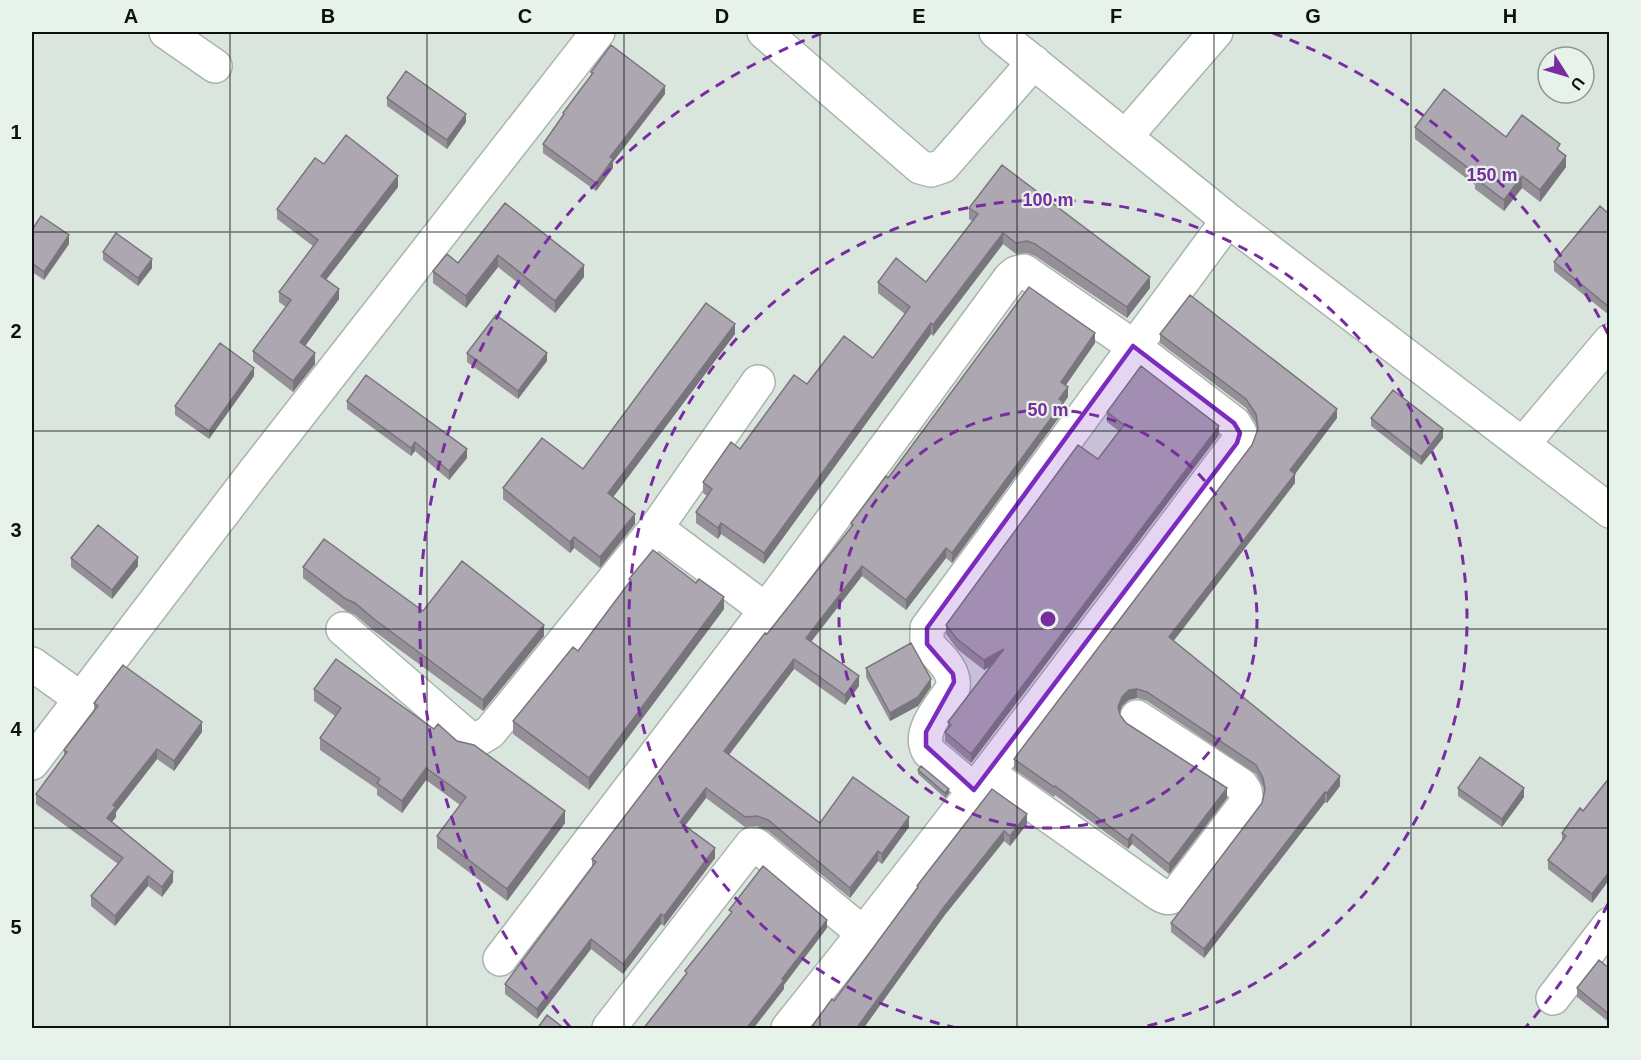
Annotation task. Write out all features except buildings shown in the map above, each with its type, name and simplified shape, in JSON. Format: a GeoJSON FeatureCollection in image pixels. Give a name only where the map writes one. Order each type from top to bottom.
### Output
{"type":"FeatureCollection","features":[{"type":"Feature","properties":{"kind":"street"},"geometry":{"type":"LineString","coordinates":[[166,32],[215,66]]}},
{"type":"Feature","properties":{"kind":"street"},"geometry":{"type":"LineString","coordinates":[[32,763],[255,471],[598,32]]}},
{"type":"Feature","properties":{"kind":"street"},"geometry":{"type":"LineString","coordinates":[[764,32],[920,166],[931,170],[943,166],[1034,62]]}},
{"type":"Feature","properties":{"kind":"street"},"geometry":{"type":"LineString","coordinates":[[996,32],[1228,220],[1610,511]]}},
{"type":"Feature","properties":{"kind":"street"},"geometry":{"type":"LineString","coordinates":[[1126,136],[1216,32]]}},
{"type":"Feature","properties":{"kind":"street"},"geometry":{"type":"LineString","coordinates":[[1137,717],[1240,785],[1247,797],[1247,802],[1176,895],[1166,898],[929,752],[926,747],[926,732],[953,688],[954,682],[953,674],[927,644],[927,628],[1228,220]]}},
{"type":"Feature","properties":{"kind":"street"},"geometry":{"type":"LineString","coordinates":[[500,959],[766,610],[1016,273],[1024,271],[1133,346],[1234,423],[1240,433],[1237,443],[981,782],[788,1029]]}},
{"type":"Feature","properties":{"kind":"street"},"geometry":{"type":"LineString","coordinates":[[1523,444],[1610,341]]}},
{"type":"Feature","properties":{"kind":"street"},"geometry":{"type":"LineString","coordinates":[[343,629],[469,738],[480,738],[490,732],[656,528],[758,382]]}},
{"type":"Feature","properties":{"kind":"street"},"geometry":{"type":"LineString","coordinates":[[656,528],[766,610]]}},
{"type":"Feature","properties":{"kind":"street"},"geometry":{"type":"LineString","coordinates":[[32,664],[81,699]]}},
{"type":"Feature","properties":{"kind":"street"},"geometry":{"type":"LineString","coordinates":[[609,1029],[753,844],[864,934]]}},
{"type":"Feature","properties":{"kind":"street"},"geometry":{"type":"LineString","coordinates":[[1553,998],[1610,924]]}},
{"type":"Feature","properties":{"kind":"highlighted area"},"geometry":{"type":"Polygon","coordinates":[[[1133,346],[1234,423],[1240,433],[1237,443],[974,790],[926,746],[926,732],[954,682],[953,674],[927,644],[927,628],[1133,346]]]}}]}
